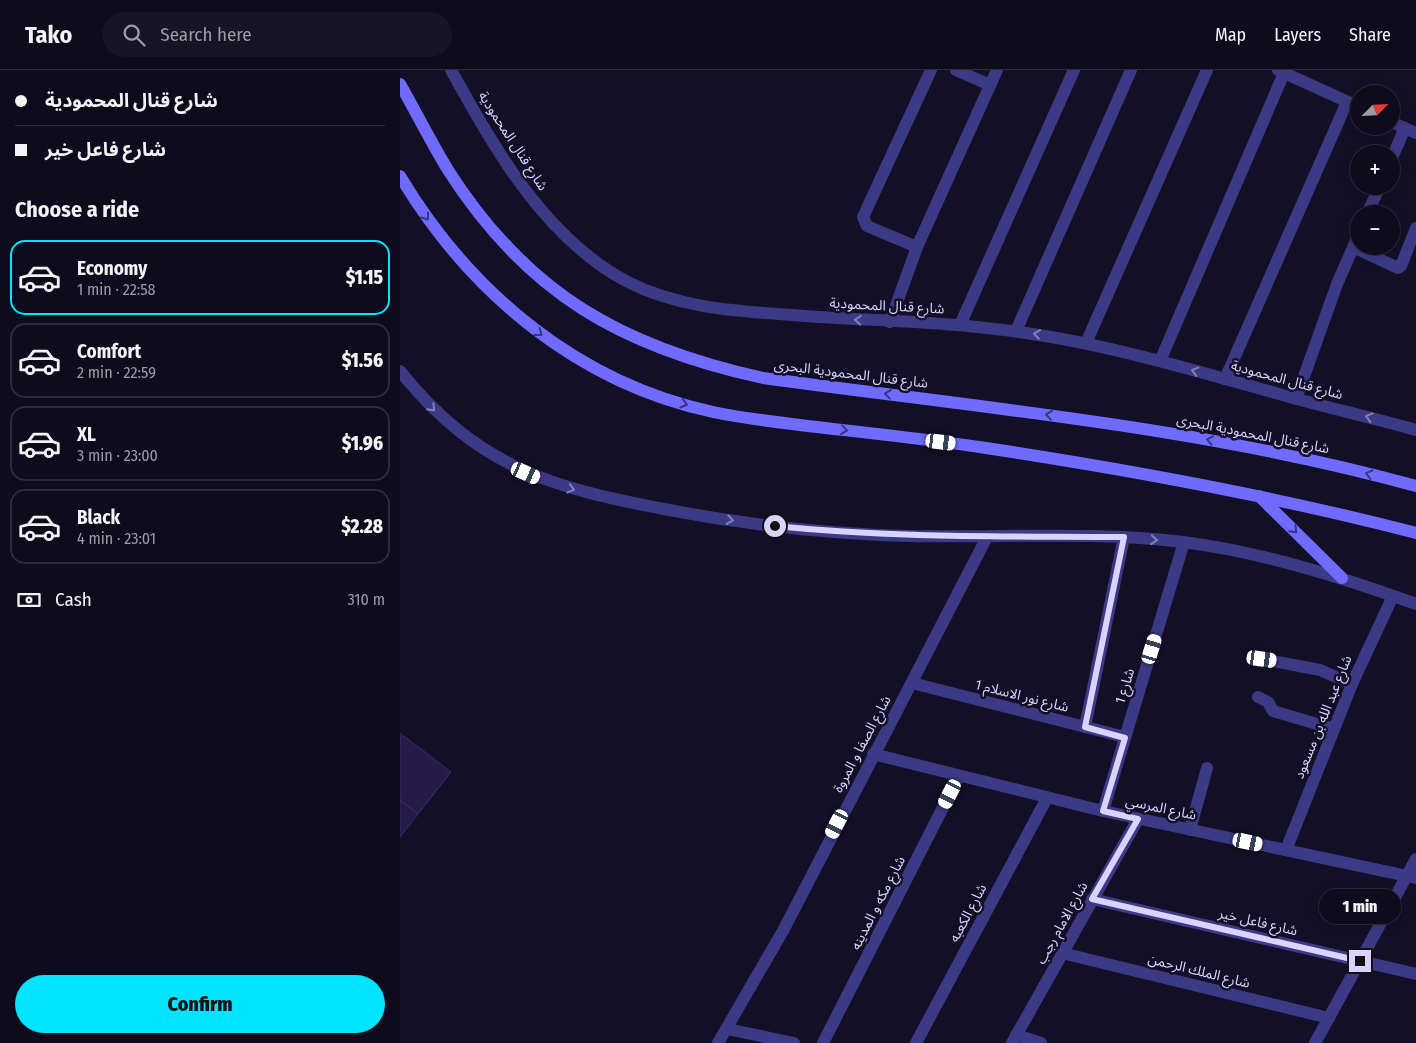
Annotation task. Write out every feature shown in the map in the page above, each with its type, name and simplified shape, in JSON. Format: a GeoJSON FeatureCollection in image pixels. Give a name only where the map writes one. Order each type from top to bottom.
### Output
{"type":"FeatureCollection","features":[{"type":"Feature","properties":{"kind":"main road","name":"شارع قنال المحمودية البحرى"},"geometry":{"type":"LineString","coordinates":[[400,84],[448,170],[503,242],[528,268],[563,296],[617,330],[649,345],[723,369],[763,378],[1170,432],[1321,462],[1416,486]]}},
{"type":"Feature","properties":{"kind":"main road"},"geometry":{"type":"LineString","coordinates":[[400,176],[426,216],[459,259],[521,320],[575,357],[611,377],[657,396],[688,406],[738,417],[1094,464],[1259,496],[1416,533]]}},
{"type":"Feature","properties":{"kind":"main road"},"geometry":{"type":"LineString","coordinates":[[1259,496],[1342,578]]}},
{"type":"Feature","properties":{"kind":"street","name":"شارع قنال المحمودية"},"geometry":{"type":"LineString","coordinates":[[451,70],[491,140],[534,201],[580,249],[625,281],[677,302],[708,308],[890,322],[960,325],[1016,331],[1086,343],[1416,430]]}},
{"type":"Feature","properties":{"kind":"street"},"geometry":{"type":"LineString","coordinates":[[917,247],[867,226],[863,217],[931,70]]}},
{"type":"Feature","properties":{"kind":"street"},"geometry":{"type":"LineString","coordinates":[[956,70],[990,85]]}},
{"type":"Feature","properties":{"kind":"street"},"geometry":{"type":"LineString","coordinates":[[890,322],[917,247],[997,70]]}},
{"type":"Feature","properties":{"kind":"street"},"geometry":{"type":"LineString","coordinates":[[960,325],[1074,70]]}},
{"type":"Feature","properties":{"kind":"street"},"geometry":{"type":"LineString","coordinates":[[1016,331],[1132,70]]}},
{"type":"Feature","properties":{"kind":"street"},"geometry":{"type":"LineString","coordinates":[[1086,343],[1207,70]]}},
{"type":"Feature","properties":{"kind":"street"},"geometry":{"type":"LineString","coordinates":[[1160,361],[1281,71],[1350,103]]}},
{"type":"Feature","properties":{"kind":"street"},"geometry":{"type":"LineString","coordinates":[[1225,379],[1350,110]]}},
{"type":"Feature","properties":{"kind":"street"},"geometry":{"type":"LineString","coordinates":[[1400,146],[1411,130]]}},
{"type":"Feature","properties":{"kind":"street"},"geometry":{"type":"LineString","coordinates":[[1370,255],[1398,268],[1401,266],[1416,228]]}},
{"type":"Feature","properties":{"kind":"street"},"geometry":{"type":"LineString","coordinates":[[1296,399],[1337,284],[1350,254]]}},
{"type":"Feature","properties":{"kind":"street"},"geometry":{"type":"LineString","coordinates":[[400,371],[436,412],[484,450],[541,480],[602,498],[756,524],[831,532],[1124,537],[1184,542],[1232,550],[1342,578],[1416,604]]}},
{"type":"Feature","properties":{"kind":"street","name":"شارع الصفا و المروة"},"geometry":{"type":"LineString","coordinates":[[718,1043],[784,929],[987,536]]}},
{"type":"Feature","properties":{"kind":"street"},"geometry":{"type":"LineString","coordinates":[[1085,727],[1124,537]]}},
{"type":"Feature","properties":{"kind":"street","name":"شارع 1"},"geometry":{"type":"LineString","coordinates":[[1103,811],[1184,542]]}},
{"type":"Feature","properties":{"kind":"street","name":"شارع عبد الله بن مسعود"},"geometry":{"type":"LineString","coordinates":[[1286,850],[1352,684],[1393,596]]}},
{"type":"Feature","properties":{"kind":"street"},"geometry":{"type":"LineString","coordinates":[[1262,659],[1320,670],[1352,684]]}},
{"type":"Feature","properties":{"kind":"street","name":"شارع نور الاسلام 1"},"geometry":{"type":"LineString","coordinates":[[912,683],[1125,738]]}},
{"type":"Feature","properties":{"kind":"street"},"geometry":{"type":"LineString","coordinates":[[1258,697],[1268,702],[1273,711],[1334,729]]}},
{"type":"Feature","properties":{"kind":"street","name":"شارع المرسي"},"geometry":{"type":"LineString","coordinates":[[873,754],[1138,819],[1412,877]]}},
{"type":"Feature","properties":{"kind":"street"},"geometry":{"type":"LineString","coordinates":[[1190,830],[1208,768]]}},
{"type":"Feature","properties":{"kind":"street","name":"شارع مكه و المدينه"},"geometry":{"type":"LineString","coordinates":[[823,1043],[959,776]]}},
{"type":"Feature","properties":{"kind":"street","name":"شارع الكعبه"},"geometry":{"type":"LineString","coordinates":[[916,1043],[1047,798]]}},
{"type":"Feature","properties":{"kind":"street","name":"شارع الامام رجب"},"geometry":{"type":"LineString","coordinates":[[1014,1039],[1138,819]]}},
{"type":"Feature","properties":{"kind":"street"},"geometry":{"type":"LineString","coordinates":[[1318,1042],[1360,961],[1412,877],[1416,859]]}},
{"type":"Feature","properties":{"kind":"street","name":"شارع فاعل خير"},"geometry":{"type":"LineString","coordinates":[[1092,899],[1416,974]]}},
{"type":"Feature","properties":{"kind":"street","name":"شارع الملك الرحمن"},"geometry":{"type":"LineString","coordinates":[[1062,953],[1329,1018]]}},
{"type":"Feature","properties":{"kind":"street"},"geometry":{"type":"LineString","coordinates":[[727,1029],[791,1043]]}},
{"type":"Feature","properties":{"kind":"street"},"geometry":{"type":"LineString","coordinates":[[1014,1039],[1041,1043]]}},
{"type":"Feature","properties":{"kind":"building"},"geometry":{"type":"Polygon","coordinates":[[[400,733],[451,772],[418,814],[400,800],[400,733]]]}},
{"type":"Feature","properties":{"kind":"building"},"geometry":{"type":"Polygon","coordinates":[[[400,800],[418,814],[400,837],[400,800]]]}},
{"type":"Feature","properties":{"kind":"route"},"geometry":{"type":"LineString","coordinates":[[775,526],[831,532],[907,536],[1124,537],[1085,727],[1125,738],[1103,811],[1138,819],[1092,899],[1360,961]]}}]}
